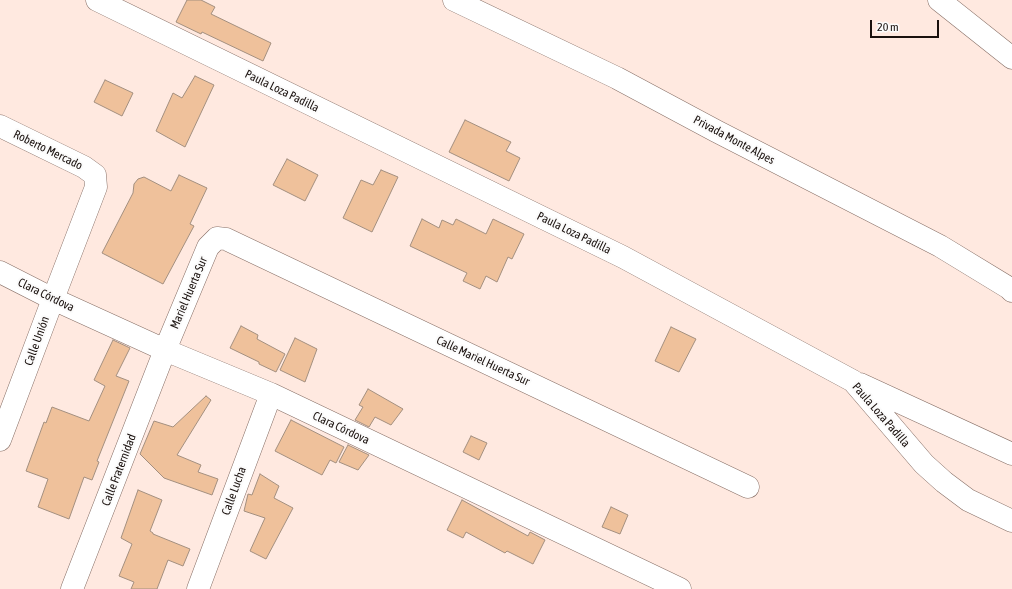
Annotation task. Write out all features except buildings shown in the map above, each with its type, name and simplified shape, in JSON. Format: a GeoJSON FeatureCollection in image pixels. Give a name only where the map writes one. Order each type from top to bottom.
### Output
{"type":"FeatureCollection","features":[{"type":"Feature","properties":{"kind":"street","name":"Paula Loza Padilla"},"geometry":{"type":"LineString","coordinates":[[96,0],[623,257],[853,381],[924,464],[944,482],[968,500],[1012,521]]}},
{"type":"Feature","properties":{"kind":"street","name":"Privada Monte Alpes"},"geometry":{"type":"LineString","coordinates":[[454,0],[617,78],[716,131],[940,246],[1011,289]]}},
{"type":"Feature","properties":{"kind":"street"},"geometry":{"type":"LineString","coordinates":[[939,0],[1012,58]]}},
{"type":"Feature","properties":{"kind":"street","name":"Roberto Mercado"},"geometry":{"type":"LineString","coordinates":[[0,126],[84,167],[95,175]]}},
{"type":"Feature","properties":{"kind":"street","name":"Calle Unión"},"geometry":{"type":"LineString","coordinates":[[0,440],[96,187],[95,175]]}},
{"type":"Feature","properties":{"kind":"street","name":"Mariel Huerta Sur"},"geometry":{"type":"LineString","coordinates":[[165,350],[208,246],[217,238]]}},
{"type":"Feature","properties":{"kind":"street","name":"Calle Mariel Huerta Sur"},"geometry":{"type":"LineString","coordinates":[[217,238],[226,239],[748,487]]}},
{"type":"Feature","properties":{"kind":"street","name":"Clara Córdova"},"geometry":{"type":"LineString","coordinates":[[0,272],[53,299],[165,350],[271,394],[680,589]]}},
{"type":"Feature","properties":{"kind":"street","name":"Calle Fraternidad"},"geometry":{"type":"LineString","coordinates":[[72,589],[165,350]]}},
{"type":"Feature","properties":{"kind":"street"},"geometry":{"type":"LineString","coordinates":[[853,381],[1012,454]]}},
{"type":"Feature","properties":{"kind":"street","name":"Calle Lucha"},"geometry":{"type":"LineString","coordinates":[[198,589],[271,394]]}}]}
